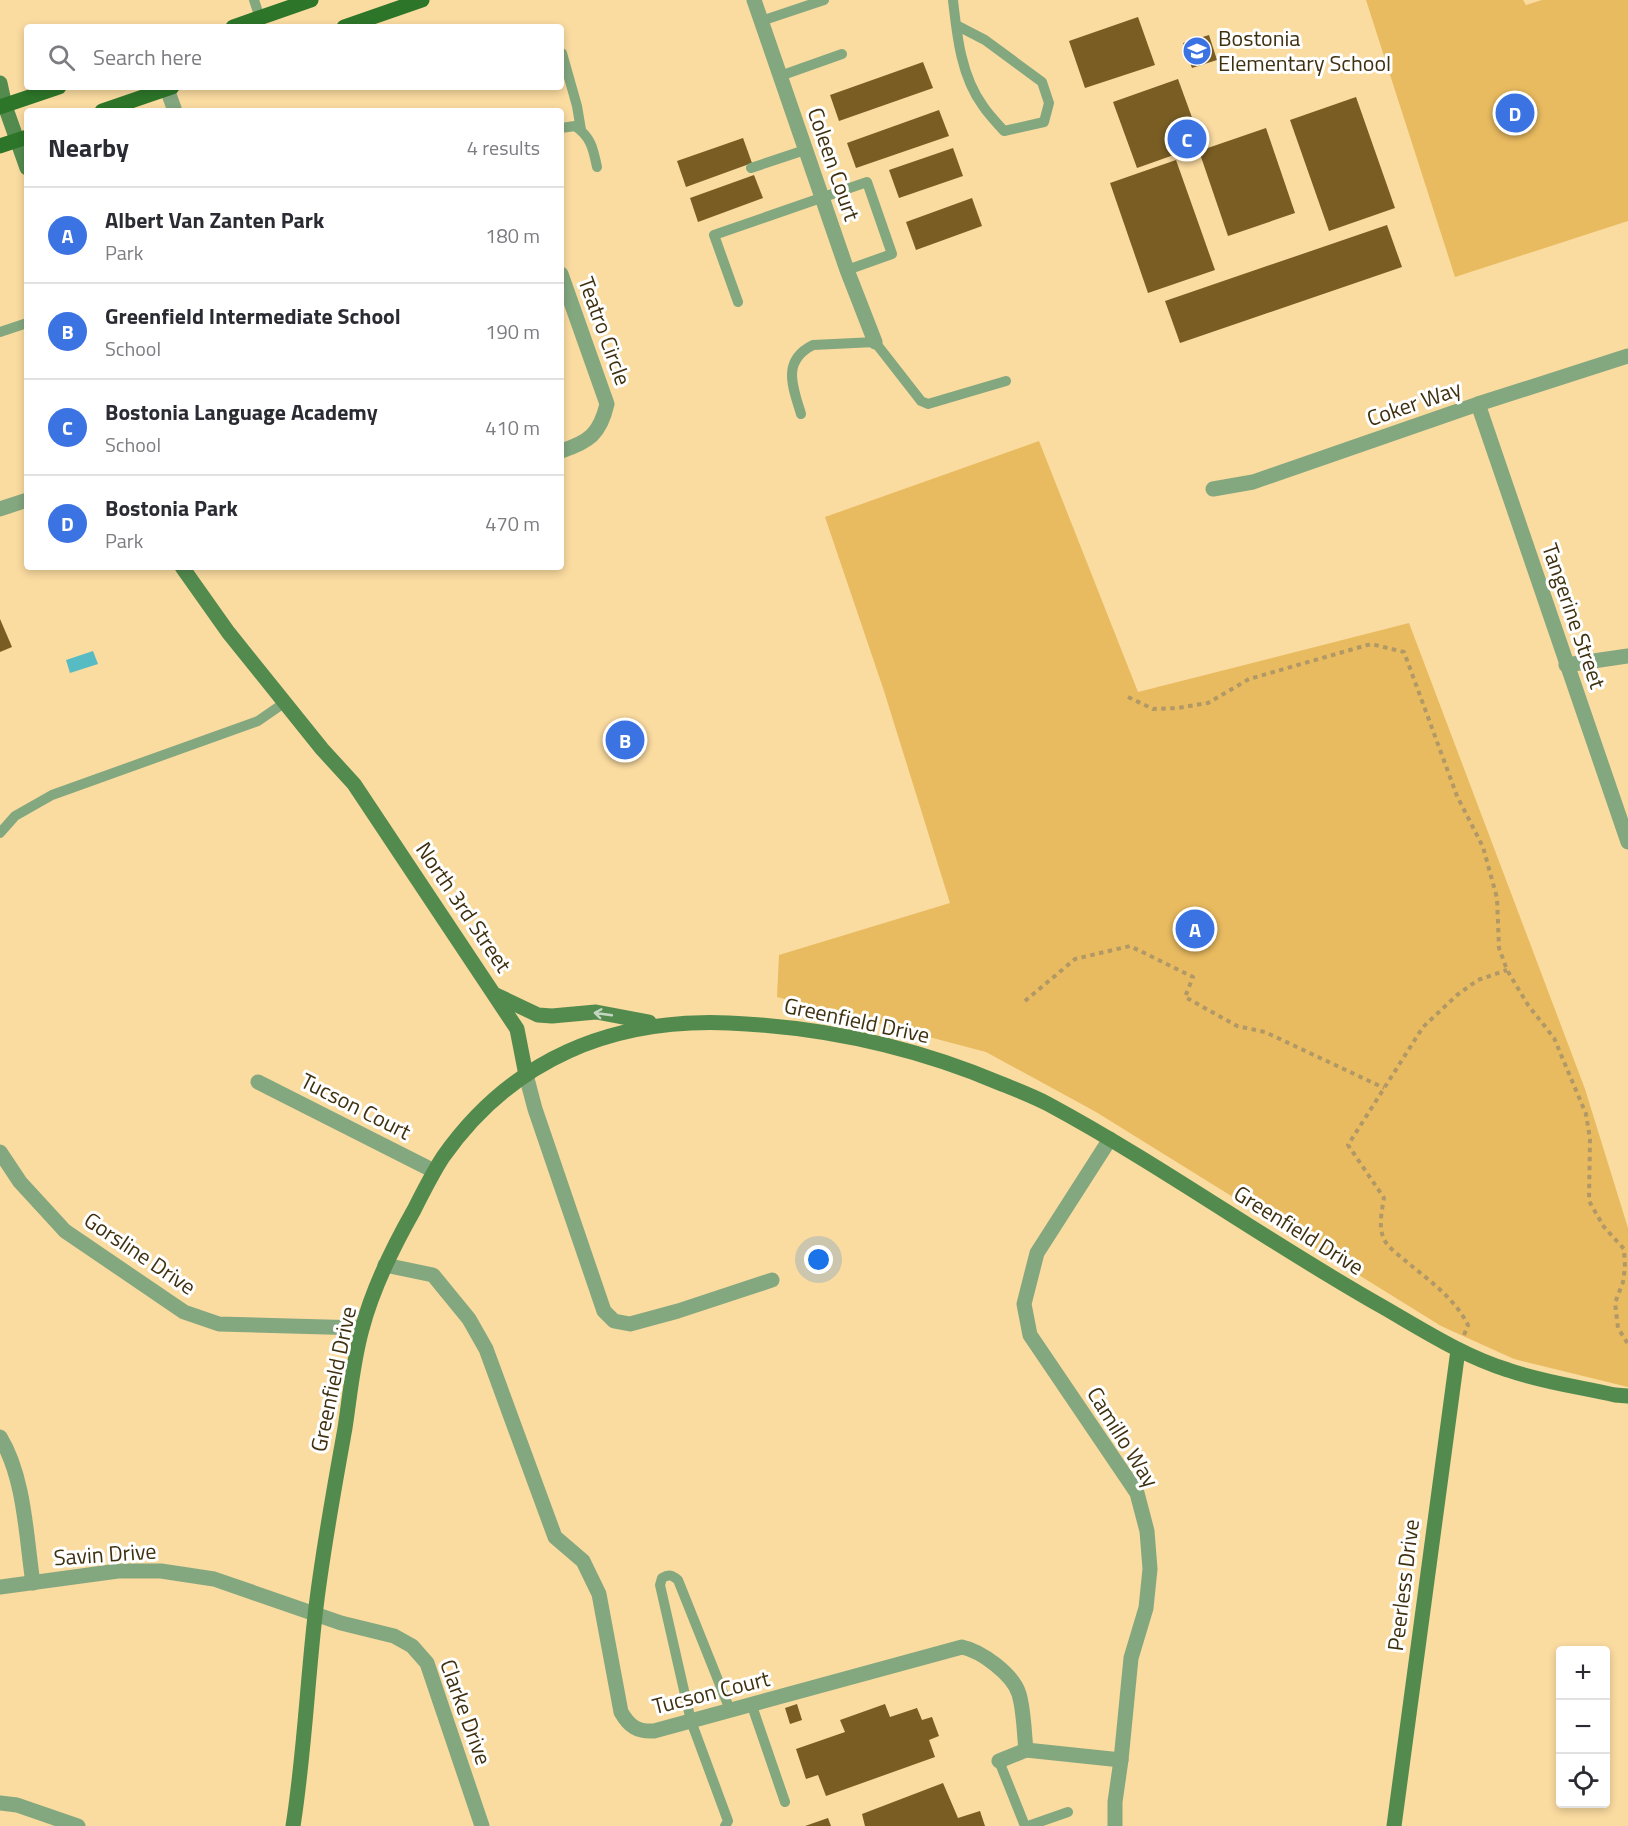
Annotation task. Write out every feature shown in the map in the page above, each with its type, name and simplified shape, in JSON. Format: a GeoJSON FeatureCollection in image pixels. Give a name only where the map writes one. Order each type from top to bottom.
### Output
{"type":"FeatureCollection","features":[{"type":"Feature","properties":{"kind":"main road"},"geometry":{"type":"LineString","coordinates":[[242,24],[311,0]]}},
{"type":"Feature","properties":{"kind":"main road"},"geometry":{"type":"LineString","coordinates":[[353,24],[422,0]]}},
{"type":"Feature","properties":{"kind":"main road"},"geometry":{"type":"LineString","coordinates":[[0,83],[2,107],[22,138],[0,146]]}},
{"type":"Feature","properties":{"kind":"main road"},"geometry":{"type":"LineString","coordinates":[[2,107],[50,90]]}},
{"type":"Feature","properties":{"kind":"main road"},"geometry":{"type":"LineString","coordinates":[[111,108],[164,90]]}},
{"type":"Feature","properties":{"kind":"main road","name":"North 3rd Street"},"geometry":{"type":"LineString","coordinates":[[184,570],[228,632],[284,703],[354,784],[517,1029],[526,1075]]}},
{"type":"Feature","properties":{"kind":"main road"},"geometry":{"type":"LineString","coordinates":[[495,994],[538,1015],[596,1012],[661,1024]]}},
{"type":"Feature","properties":{"kind":"main road","name":"Greenfield Drive"},"geometry":{"type":"LineString","coordinates":[[293,1826],[316,1613],[332,1502],[362,1328],[385,1265],[434,1171],[462,1132],[482,1111],[526,1075],[551,1060],[604,1037],[661,1024],[719,1022],[808,1029],[899,1047],[969,1070],[1042,1101],[1110,1139],[1356,1292],[1458,1350],[1508,1371],[1628,1396]]}},
{"type":"Feature","properties":{"kind":"main road","name":"Peerless Drive"},"geometry":{"type":"LineString","coordinates":[[1394,1826],[1458,1350]]}},
{"type":"Feature","properties":{"kind":"street","name":"Coleen Court"},"geometry":{"type":"LineString","coordinates":[[754,0],[847,270],[875,342]]}},
{"type":"Feature","properties":{"kind":"street"},"geometry":{"type":"LineString","coordinates":[[170,90],[174,108]]}},
{"type":"Feature","properties":{"kind":"street","name":"Teatro Circle"},"geometry":{"type":"LineString","coordinates":[[564,282],[608,404],[603,423],[583,444],[564,450]]}},
{"type":"Feature","properties":{"kind":"street","name":"Coker Way"},"geometry":{"type":"LineString","coordinates":[[1213,489],[1252,482],[1478,404],[1628,356]]}},
{"type":"Feature","properties":{"kind":"street","name":"Tangerine Street"},"geometry":{"type":"LineString","coordinates":[[1478,404],[1628,842]]}},
{"type":"Feature","properties":{"kind":"street"},"geometry":{"type":"LineString","coordinates":[[0,509],[24,501]]}},
{"type":"Feature","properties":{"kind":"street"},"geometry":{"type":"LineString","coordinates":[[1566,665],[1628,656]]}},
{"type":"Feature","properties":{"kind":"street","name":"North 3rd Street"},"geometry":{"type":"LineString","coordinates":[[526,1075],[535,1109],[604,1311],[614,1321],[630,1324],[772,1280]]}},
{"type":"Feature","properties":{"kind":"street","name":"Tucson Court"},"geometry":{"type":"LineString","coordinates":[[258,1082],[434,1171]]}},
{"type":"Feature","properties":{"kind":"street","name":"Camillo Way"},"geometry":{"type":"LineString","coordinates":[[1110,1139],[1037,1253],[1024,1304],[1030,1335],[1137,1493],[1147,1531],[1150,1569],[1146,1608],[1131,1659],[1115,1802],[1115,1826]]}},
{"type":"Feature","properties":{"kind":"street","name":"Gorsline Drive"},"geometry":{"type":"LineString","coordinates":[[0,1152],[20,1182],[65,1231],[184,1311],[219,1324],[362,1328]]}},
{"type":"Feature","properties":{"kind":"street","name":"Tucson Court"},"geometry":{"type":"LineString","coordinates":[[385,1265],[433,1275],[469,1319],[486,1349],[555,1537],[583,1561],[599,1594],[621,1712],[628,1724],[641,1731],[654,1731],[962,1647],[975,1650],[994,1664],[1006,1675],[1018,1692],[1026,1750]]}},
{"type":"Feature","properties":{"kind":"street"},"geometry":{"type":"LineString","coordinates":[[0,1437],[12,1461],[18,1481],[33,1583]]}},
{"type":"Feature","properties":{"kind":"street","name":"Savin Drive"},"geometry":{"type":"LineString","coordinates":[[0,1587],[118,1571],[161,1571],[214,1579],[316,1613]]}},
{"type":"Feature","properties":{"kind":"street","name":"Clarke Drive"},"geometry":{"type":"LineString","coordinates":[[316,1613],[341,1623],[394,1636],[412,1646],[427,1663],[482,1826]]}},
{"type":"Feature","properties":{"kind":"street"},"geometry":{"type":"LineString","coordinates":[[999,1761],[1026,1750],[1121,1760]]}},
{"type":"Feature","properties":{"kind":"street"},"geometry":{"type":"LineString","coordinates":[[0,1803],[17,1805],[78,1826]]}},
{"type":"Feature","properties":{"kind":"lane"},"geometry":{"type":"LineString","coordinates":[[254,0],[260,18]]}},
{"type":"Feature","properties":{"kind":"lane"},"geometry":{"type":"LineString","coordinates":[[761,21],[824,0]]}},
{"type":"Feature","properties":{"kind":"lane"},"geometry":{"type":"LineString","coordinates":[[953,0],[956,25],[958,41],[969,81],[982,106],[1004,131],[1044,122],[1049,102],[1042,82],[985,40],[956,25]]}},
{"type":"Feature","properties":{"kind":"lane"},"geometry":{"type":"LineString","coordinates":[[780,76],[842,54]]}},
{"type":"Feature","properties":{"kind":"lane"},"geometry":{"type":"LineString","coordinates":[[564,60],[581,130]]}},
{"type":"Feature","properties":{"kind":"lane"},"geometry":{"type":"LineString","coordinates":[[564,128],[575,126],[587,134],[597,167]]}},
{"type":"Feature","properties":{"kind":"lane"},"geometry":{"type":"LineString","coordinates":[[751,168],[806,150]]}},
{"type":"Feature","properties":{"kind":"lane"},"geometry":{"type":"LineString","coordinates":[[738,303],[714,235],[867,182],[892,254],[847,270]]}},
{"type":"Feature","properties":{"kind":"lane"},"geometry":{"type":"LineString","coordinates":[[0,332],[24,324]]}},
{"type":"Feature","properties":{"kind":"lane"},"geometry":{"type":"LineString","coordinates":[[801,414],[791,384],[791,375],[798,357],[805,349],[813,345],[875,342],[921,401],[928,405],[1006,381]]}},
{"type":"Feature","properties":{"kind":"lane"},"geometry":{"type":"LineString","coordinates":[[0,833],[15,816],[52,795],[258,721],[284,703]]}},
{"type":"Feature","properties":{"kind":"lane"},"geometry":{"type":"LineString","coordinates":[[726,1826],[728,1821],[691,1721],[660,1585],[662,1578],[668,1575],[673,1575],[678,1580],[730,1710]]}},
{"type":"Feature","properties":{"kind":"lane"},"geometry":{"type":"LineString","coordinates":[[752,1706],[785,1802]]}},
{"type":"Feature","properties":{"kind":"lane"},"geometry":{"type":"LineString","coordinates":[[999,1761],[1011,1795],[1027,1826],[1068,1812]]}},
{"type":"Feature","properties":{"kind":"path"},"geometry":{"type":"LineString","coordinates":[[1128,697],[1153,709],[1178,708],[1208,703],[1249,680],[1371,644],[1404,652],[1457,796],[1483,847],[1497,898],[1499,948],[1507,970],[1528,1005],[1554,1038],[1586,1114],[1590,1139],[1589,1202],[1604,1227],[1624,1249],[1623,1282],[1615,1303],[1618,1328],[1628,1344]]}},
{"type":"Feature","properties":{"kind":"path"},"geometry":{"type":"LineString","coordinates":[[1024,1001],[1075,959],[1130,946],[1193,977],[1185,997],[1237,1026],[1265,1032],[1384,1088]]}},
{"type":"Feature","properties":{"kind":"path"},"geometry":{"type":"LineString","coordinates":[[1458,1350],[1468,1325],[1461,1311],[1395,1252],[1384,1239],[1381,1214],[1384,1198],[1348,1145],[1423,1027],[1439,1010],[1478,980],[1507,970]]}},
{"type":"Feature","properties":{"kind":"shaded area"},"geometry":{"type":"Polygon","coordinates":[[[1366,0],[1523,0],[1526,5],[1542,0],[1628,0],[1628,221],[1455,277],[1366,0]]]}},
{"type":"Feature","properties":{"kind":"shaded area"},"geometry":{"type":"Polygon","coordinates":[[[1039,441],[1138,692],[1409,623],[1585,1089],[1628,1228],[1628,1387],[1514,1359],[1441,1326],[1096,1112],[986,1052],[777,997],[779,955],[950,903],[884,691],[825,517],[1039,441]]]}},
{"type":"Feature","properties":{"kind":"water"},"geometry":{"type":"Polygon","coordinates":[[[93,651],[98,664],[70,673],[66,660],[93,651]]]}},
{"type":"Feature","properties":{"kind":"building"},"geometry":{"type":"Polygon","coordinates":[[[1138,17],[1155,65],[1085,88],[1069,41],[1138,17]]]}},
{"type":"Feature","properties":{"kind":"building"},"geometry":{"type":"Polygon","coordinates":[[[1209,35],[1217,60],[1192,68],[1183,43],[1209,35]]]}},
{"type":"Feature","properties":{"kind":"building"},"geometry":{"type":"Polygon","coordinates":[[[923,62],[933,88],[839,121],[830,95],[923,62]]]}},
{"type":"Feature","properties":{"kind":"building"},"geometry":{"type":"Polygon","coordinates":[[[1178,79],[1202,145],[1137,168],[1113,102],[1178,79]]]}},
{"type":"Feature","properties":{"kind":"building"},"geometry":{"type":"Polygon","coordinates":[[[1356,97],[1395,208],[1329,231],[1290,120],[1356,97]]]}},
{"type":"Feature","properties":{"kind":"building"},"geometry":{"type":"Polygon","coordinates":[[[939,110],[949,136],[856,168],[847,143],[939,110]]]}},
{"type":"Feature","properties":{"kind":"building"},"geometry":{"type":"Polygon","coordinates":[[[1266,128],[1295,213],[1228,236],[1199,151],[1266,128]]]}},
{"type":"Feature","properties":{"kind":"building"},"geometry":{"type":"Polygon","coordinates":[[[743,138],[752,163],[686,187],[677,161],[743,138]]]}},
{"type":"Feature","properties":{"kind":"building"},"geometry":{"type":"Polygon","coordinates":[[[953,148],[963,176],[899,198],[889,170],[953,148]]]}},
{"type":"Feature","properties":{"kind":"building"},"geometry":{"type":"Polygon","coordinates":[[[1176,160],[1215,270],[1148,293],[1110,183],[1176,160]]]}},
{"type":"Feature","properties":{"kind":"building"},"geometry":{"type":"Polygon","coordinates":[[[754,175],[763,198],[698,222],[690,198],[754,175]]]}},
{"type":"Feature","properties":{"kind":"building"},"geometry":{"type":"Polygon","coordinates":[[[972,198],[982,226],[916,250],[906,222],[972,198]]]}},
{"type":"Feature","properties":{"kind":"building"},"geometry":{"type":"Polygon","coordinates":[[[1387,225],[1402,267],[1180,343],[1165,301],[1387,225]]]}},
{"type":"Feature","properties":{"kind":"building"},"geometry":{"type":"Polygon","coordinates":[[[0,619],[12,647],[0,652],[0,619]]]}},
{"type":"Feature","properties":{"kind":"building"},"geometry":{"type":"Polygon","coordinates":[[[797,1704],[802,1720],[790,1724],[785,1708],[797,1704]]]}},
{"type":"Feature","properties":{"kind":"building"},"geometry":{"type":"Polygon","coordinates":[[[885,1704],[890,1717],[917,1708],[922,1720],[932,1717],[939,1736],[929,1740],[935,1757],[826,1796],[818,1775],[806,1779],[796,1749],[845,1732],[840,1720],[885,1704]]]}},
{"type":"Feature","properties":{"kind":"building"},"geometry":{"type":"Polygon","coordinates":[[[943,1783],[958,1818],[980,1811],[985,1826],[865,1826],[862,1814],[943,1783]]]}},
{"type":"Feature","properties":{"kind":"building"},"geometry":{"type":"Polygon","coordinates":[[[828,1818],[831,1826],[805,1826],[828,1818]]]}},
{"type":"Feature","properties":{"kind":"place","name":"Bostonia Elementary School"},"geometry":{"type":"Point","coordinates":[1197,51]}},
{"type":"Feature","properties":{"kind":"place","name":"Bostonia Park"},"geometry":{"type":"Point","coordinates":[1515,113]}},
{"type":"Feature","properties":{"kind":"place","name":"Bostonia Language Academy"},"geometry":{"type":"Point","coordinates":[1187,139]}},
{"type":"Feature","properties":{"kind":"place","name":"Greenfield Intermediate School"},"geometry":{"type":"Point","coordinates":[625,740]}},
{"type":"Feature","properties":{"kind":"place","name":"Albert Van Zanten Park"},"geometry":{"type":"Point","coordinates":[1195,929]}}]}
